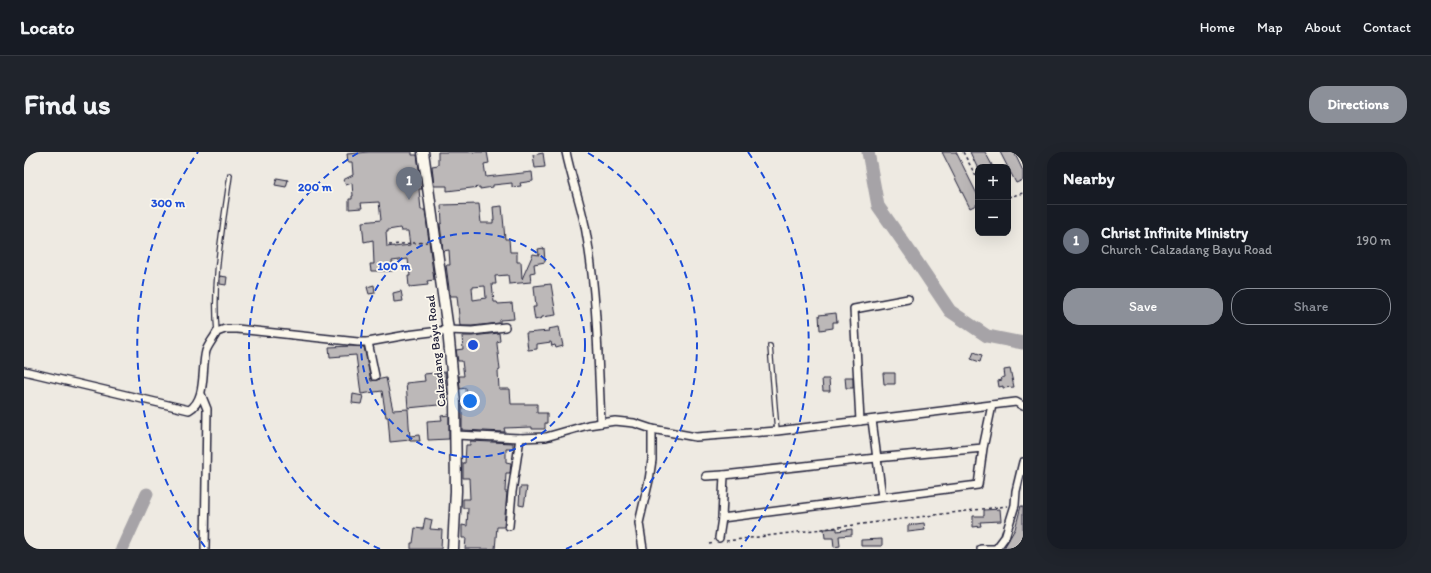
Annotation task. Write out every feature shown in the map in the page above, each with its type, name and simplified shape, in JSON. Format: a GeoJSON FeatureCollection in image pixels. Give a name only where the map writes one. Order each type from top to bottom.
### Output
{"type":"FeatureCollection","features":[{"type":"Feature","properties":{"kind":"street","name":"Calzadang Bayu Road"},"geometry":{"type":"LineString","coordinates":[[423,152],[448,330],[455,403],[456,491],[453,549]]}},
{"type":"Feature","properties":{"kind":"street"},"geometry":{"type":"LineString","coordinates":[[566,152],[585,225],[590,257],[601,423]]}},
{"type":"Feature","properties":{"kind":"street"},"geometry":{"type":"LineString","coordinates":[[860,421],[854,309],[908,299]]}},
{"type":"Feature","properties":{"kind":"street"},"geometry":{"type":"LineString","coordinates":[[24,371],[188,410],[194,408],[200,394],[206,350],[217,332],[225,329],[368,342],[448,330],[472,331],[506,327]]}},
{"type":"Feature","properties":{"kind":"street"},"geometry":{"type":"LineString","coordinates":[[368,342],[375,376]]}},
{"type":"Feature","properties":{"kind":"street"},"geometry":{"type":"LineString","coordinates":[[200,394],[207,409],[205,549]]}},
{"type":"Feature","properties":{"kind":"street"},"geometry":{"type":"LineString","coordinates":[[455,435],[520,438],[546,437],[601,423],[615,421],[627,422],[696,437],[872,420],[1016,402],[1023,406]]}},
{"type":"Feature","properties":{"kind":"street"},"geometry":{"type":"LineString","coordinates":[[722,518],[978,485],[983,448],[992,405]]}},
{"type":"Feature","properties":{"kind":"street"},"geometry":{"type":"LineString","coordinates":[[872,420],[882,497]]}},
{"type":"Feature","properties":{"kind":"street"},"geometry":{"type":"LineString","coordinates":[[643,549],[639,523],[652,460],[652,428]]}},
{"type":"Feature","properties":{"kind":"street"},"geometry":{"type":"LineString","coordinates":[[509,526],[512,492],[520,438]]}},
{"type":"Feature","properties":{"kind":"street"},"geometry":{"type":"LineString","coordinates":[[706,476],[983,448]]}},
{"type":"Feature","properties":{"kind":"street"},"geometry":{"type":"LineString","coordinates":[[981,549],[996,549],[1005,537],[1020,491],[1023,462]]}},
{"type":"Feature","properties":{"kind":"street"},"geometry":{"type":"LineString","coordinates":[[720,541],[724,475]]}},
{"type":"Feature","properties":{"kind":"lane"},"geometry":{"type":"LineString","coordinates":[[217,332],[215,284],[230,175]]}},
{"type":"Feature","properties":{"kind":"lane"},"geometry":{"type":"LineString","coordinates":[[770,346],[777,430]]}},
{"type":"Feature","properties":{"kind":"path"},"geometry":{"type":"LineString","coordinates":[[963,152],[975,174]]}},
{"type":"Feature","properties":{"kind":"path"},"geometry":{"type":"LineString","coordinates":[[1021,152],[1023,156]]}},
{"type":"Feature","properties":{"kind":"path"},"geometry":{"type":"LineString","coordinates":[[1011,196],[1023,193]]}},
{"type":"Feature","properties":{"kind":"path"},"geometry":{"type":"LineString","coordinates":[[389,245],[435,242]]}},
{"type":"Feature","properties":{"kind":"path"},"geometry":{"type":"LineString","coordinates":[[709,544],[720,541],[1015,504]]}},
{"type":"Feature","properties":{"kind":"building"},"geometry":{"type":"Polygon","coordinates":[[[369,152],[412,152],[412,155],[417,155],[422,189],[419,189],[421,210],[425,210],[434,280],[427,281],[428,285],[409,287],[408,276],[410,276],[408,259],[392,261],[393,271],[371,271],[370,264],[374,264],[373,240],[364,242],[362,222],[381,220],[379,202],[361,203],[362,208],[349,209],[349,199],[352,199],[353,196],[352,183],[346,185],[343,180],[353,175],[352,162],[348,162],[347,154],[369,152]],[[400,228],[388,230],[388,232],[386,232],[387,247],[410,245],[408,231],[401,231],[400,228]]]}},
{"type":"Feature","properties":{"kind":"building"},"geometry":{"type":"Polygon","coordinates":[[[438,152],[487,152],[489,163],[484,164],[486,177],[532,172],[533,181],[520,183],[521,186],[512,187],[512,183],[493,185],[493,187],[480,189],[480,187],[447,191],[447,186],[434,186],[432,166],[438,165],[438,152]]]}},
{"type":"Feature","properties":{"kind":"building"},"geometry":{"type":"Polygon","coordinates":[[[942,152],[956,152],[975,190],[975,206],[970,208],[942,152]]]}},
{"type":"Feature","properties":{"kind":"building"},"geometry":{"type":"Polygon","coordinates":[[[970,152],[985,152],[991,164],[976,164],[970,152]]]}},
{"type":"Feature","properties":{"kind":"building"},"geometry":{"type":"Polygon","coordinates":[[[1000,152],[1014,152],[1023,171],[1023,180],[1016,183],[1011,173],[1011,164],[1006,164],[1000,152]]]}},
{"type":"Feature","properties":{"kind":"building"},"geometry":{"type":"Polygon","coordinates":[[[543,153],[545,167],[535,168],[533,155],[543,153]]]}},
{"type":"Feature","properties":{"kind":"building"},"geometry":{"type":"Polygon","coordinates":[[[277,178],[288,180],[286,187],[275,185],[277,178]]]}},
{"type":"Feature","properties":{"kind":"building"},"geometry":{"type":"Polygon","coordinates":[[[479,204],[481,223],[493,223],[493,207],[502,206],[505,239],[509,239],[510,252],[517,252],[517,262],[521,262],[522,279],[533,254],[539,255],[538,249],[544,248],[545,262],[534,264],[535,272],[530,273],[531,282],[509,284],[508,275],[495,276],[496,284],[492,284],[494,302],[497,302],[498,304],[512,303],[514,319],[500,320],[500,323],[460,326],[457,296],[450,296],[446,265],[450,265],[449,250],[443,251],[440,224],[442,223],[441,205],[479,204]],[[485,286],[472,287],[473,300],[486,298],[485,286]]]}},
{"type":"Feature","properties":{"kind":"building"},"geometry":{"type":"Polygon","coordinates":[[[220,276],[227,277],[226,285],[220,284],[220,276]]]}},
{"type":"Feature","properties":{"kind":"building"},"geometry":{"type":"Polygon","coordinates":[[[551,284],[556,315],[542,317],[535,320],[533,307],[536,307],[534,286],[551,284]]]}},
{"type":"Feature","properties":{"kind":"building"},"geometry":{"type":"Polygon","coordinates":[[[374,285],[375,293],[369,294],[367,287],[374,285]]]}},
{"type":"Feature","properties":{"kind":"building"},"geometry":{"type":"Polygon","coordinates":[[[401,291],[403,301],[394,302],[393,293],[401,291]]]}},
{"type":"Feature","properties":{"kind":"building"},"geometry":{"type":"Polygon","coordinates":[[[836,313],[837,322],[833,322],[833,328],[820,330],[819,315],[836,313]]]}},
{"type":"Feature","properties":{"kind":"building"},"geometry":{"type":"Polygon","coordinates":[[[559,327],[563,346],[556,348],[555,345],[552,346],[551,342],[537,344],[537,349],[528,350],[526,333],[549,331],[548,329],[559,327]]]}},
{"type":"Feature","properties":{"kind":"building"},"geometry":{"type":"Polygon","coordinates":[[[499,333],[500,341],[497,342],[497,344],[500,370],[498,371],[499,389],[510,389],[511,404],[537,404],[537,413],[547,413],[547,423],[545,423],[545,429],[532,429],[532,427],[504,428],[505,432],[462,430],[462,404],[467,404],[466,388],[460,389],[459,376],[464,376],[462,361],[458,361],[456,350],[463,349],[462,336],[499,333]]]}},
{"type":"Feature","properties":{"kind":"building"},"geometry":{"type":"Polygon","coordinates":[[[329,347],[364,347],[371,381],[386,378],[393,410],[408,409],[410,440],[390,442],[388,417],[386,417],[382,391],[361,394],[356,355],[330,357],[329,347]]]}},
{"type":"Feature","properties":{"kind":"building"},"geometry":{"type":"Polygon","coordinates":[[[974,352],[982,355],[980,362],[971,359],[974,352]]]}},
{"type":"Feature","properties":{"kind":"building"},"geometry":{"type":"Polygon","coordinates":[[[1010,369],[1014,387],[999,387],[998,381],[1005,377],[1004,370],[1010,369]]]}},
{"type":"Feature","properties":{"kind":"building"},"geometry":{"type":"Polygon","coordinates":[[[445,372],[448,404],[408,408],[406,383],[425,381],[424,374],[445,372]]]}},
{"type":"Feature","properties":{"kind":"building"},"geometry":{"type":"Polygon","coordinates":[[[883,373],[895,373],[895,384],[884,384],[883,373]]]}},
{"type":"Feature","properties":{"kind":"building"},"geometry":{"type":"Polygon","coordinates":[[[845,377],[853,377],[853,388],[846,388],[845,377]]]}},
{"type":"Feature","properties":{"kind":"building"},"geometry":{"type":"Polygon","coordinates":[[[822,379],[829,379],[830,391],[823,391],[822,379]]]}},
{"type":"Feature","properties":{"kind":"building"},"geometry":{"type":"Polygon","coordinates":[[[353,394],[363,396],[361,404],[352,403],[353,394]]]}},
{"type":"Feature","properties":{"kind":"building"},"geometry":{"type":"Polygon","coordinates":[[[449,415],[449,439],[428,440],[427,421],[442,420],[441,416],[449,415]]]}},
{"type":"Feature","properties":{"kind":"building"},"geometry":{"type":"Polygon","coordinates":[[[419,435],[420,441],[410,441],[410,436],[419,435]]]}},
{"type":"Feature","properties":{"kind":"building"},"geometry":{"type":"Polygon","coordinates":[[[470,441],[513,443],[513,449],[506,449],[506,462],[511,463],[510,473],[506,473],[505,492],[507,492],[504,527],[497,527],[495,549],[465,549],[466,538],[462,538],[462,525],[467,526],[468,508],[463,508],[463,499],[470,499],[469,478],[463,478],[463,463],[465,463],[466,445],[470,445],[470,441]]]}},
{"type":"Feature","properties":{"kind":"building"},"geometry":{"type":"Polygon","coordinates":[[[520,487],[527,487],[524,506],[519,505],[520,487]]]}},
{"type":"Feature","properties":{"kind":"building"},"geometry":{"type":"Polygon","coordinates":[[[1021,506],[1023,506],[1023,549],[1004,548],[1015,529],[1021,506]]]}},
{"type":"Feature","properties":{"kind":"building"},"geometry":{"type":"Polygon","coordinates":[[[1000,509],[1001,521],[980,522],[981,526],[973,527],[973,516],[984,516],[984,510],[1000,509]]]}},
{"type":"Feature","properties":{"kind":"building"},"geometry":{"type":"Polygon","coordinates":[[[425,518],[432,520],[430,529],[442,530],[441,549],[411,549],[415,528],[423,529],[425,518]]]}},
{"type":"Feature","properties":{"kind":"building"},"geometry":{"type":"Polygon","coordinates":[[[924,523],[925,530],[908,532],[908,525],[924,523]]]}},
{"type":"Feature","properties":{"kind":"building"},"geometry":{"type":"Polygon","coordinates":[[[837,528],[837,531],[852,529],[852,535],[839,536],[840,546],[834,547],[833,538],[825,538],[824,529],[837,528]]]}},
{"type":"Feature","properties":{"kind":"building"},"geometry":{"type":"Polygon","coordinates":[[[882,539],[882,546],[861,546],[861,540],[882,539]]]}},
{"type":"Feature","properties":{"kind":"waterway"},"geometry":{"type":"LineString","coordinates":[[868,152],[878,206],[950,311],[987,336],[1023,343]]}},
{"type":"Feature","properties":{"kind":"waterway"},"geometry":{"type":"LineString","coordinates":[[122,549],[147,494]]}},
{"type":"Feature","properties":{"kind":"place","name":"Christ Infinite Ministry"},"geometry":{"type":"Point","coordinates":[409,200]}}]}
